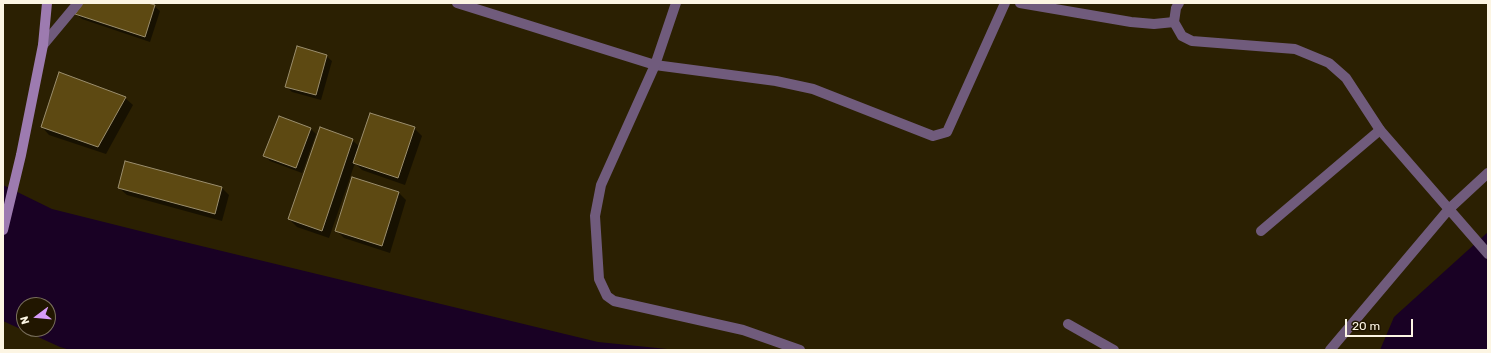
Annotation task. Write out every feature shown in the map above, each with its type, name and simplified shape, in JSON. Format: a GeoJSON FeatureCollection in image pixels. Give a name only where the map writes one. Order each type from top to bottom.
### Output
{"type":"FeatureCollection","features":[{"type":"Feature","properties":{"kind":"street"},"geometry":{"type":"LineString","coordinates":[[3,230],[21,155],[43,45],[47,3]]}},
{"type":"Feature","properties":{"kind":"street"},"geometry":{"type":"LineString","coordinates":[[43,45],[78,3]]}},
{"type":"Feature","properties":{"kind":"street"},"geometry":{"type":"LineString","coordinates":[[457,3],[655,65],[776,81],[813,89],[933,136],[947,132],[1005,3]]}},
{"type":"Feature","properties":{"kind":"street"},"geometry":{"type":"LineString","coordinates":[[676,3],[655,65],[601,185],[595,216],[599,279],[607,296],[614,301],[743,330],[800,350]]}},
{"type":"Feature","properties":{"kind":"street"},"geometry":{"type":"LineString","coordinates":[[1020,3],[1131,22],[1154,24],[1174,22]]}},
{"type":"Feature","properties":{"kind":"street"},"geometry":{"type":"LineString","coordinates":[[1179,3],[1176,8],[1174,22],[1182,36],[1192,41],[1295,49],[1329,63],[1346,78],[1380,130],[1488,254]]}},
{"type":"Feature","properties":{"kind":"street"},"geometry":{"type":"LineString","coordinates":[[1261,231],[1380,130]]}},
{"type":"Feature","properties":{"kind":"street"},"geometry":{"type":"LineString","coordinates":[[1330,350],[1488,173]]}},
{"type":"Feature","properties":{"kind":"street"},"geometry":{"type":"LineString","coordinates":[[1068,324],[1114,350]]}},
{"type":"Feature","properties":{"kind":"shaded area"},"geometry":{"type":"Polygon","coordinates":[[[3,185],[52,209],[164,237],[598,342],[677,350],[70,350],[38,337],[56,337],[56,297],[16,297],[16,327],[3,321],[3,185]]]}},
{"type":"Feature","properties":{"kind":"shaded area"},"geometry":{"type":"Polygon","coordinates":[[[1488,232],[1488,350],[1380,350],[1394,317],[1488,232]]]}},
{"type":"Feature","properties":{"kind":"building"},"geometry":{"type":"Polygon","coordinates":[[[83,3],[148,3],[155,5],[145,37],[75,14],[83,3]]]}},
{"type":"Feature","properties":{"kind":"building"},"geometry":{"type":"Polygon","coordinates":[[[297,46],[327,55],[316,95],[285,87],[297,46]]]}},
{"type":"Feature","properties":{"kind":"building"},"geometry":{"type":"Polygon","coordinates":[[[59,72],[126,97],[98,147],[41,127],[59,72]]]}},
{"type":"Feature","properties":{"kind":"building"},"geometry":{"type":"Polygon","coordinates":[[[370,113],[415,127],[398,178],[353,163],[370,113]]]}},
{"type":"Feature","properties":{"kind":"building"},"geometry":{"type":"Polygon","coordinates":[[[279,116],[311,128],[296,168],[263,156],[279,116]]]}},
{"type":"Feature","properties":{"kind":"building"},"geometry":{"type":"Polygon","coordinates":[[[320,127],[353,139],[322,231],[288,219],[320,127]]]}},
{"type":"Feature","properties":{"kind":"building"},"geometry":{"type":"Polygon","coordinates":[[[125,161],[222,187],[215,214],[118,188],[125,161]]]}},
{"type":"Feature","properties":{"kind":"building"},"geometry":{"type":"Polygon","coordinates":[[[352,177],[399,192],[382,246],[335,231],[352,177]]]}}]}
